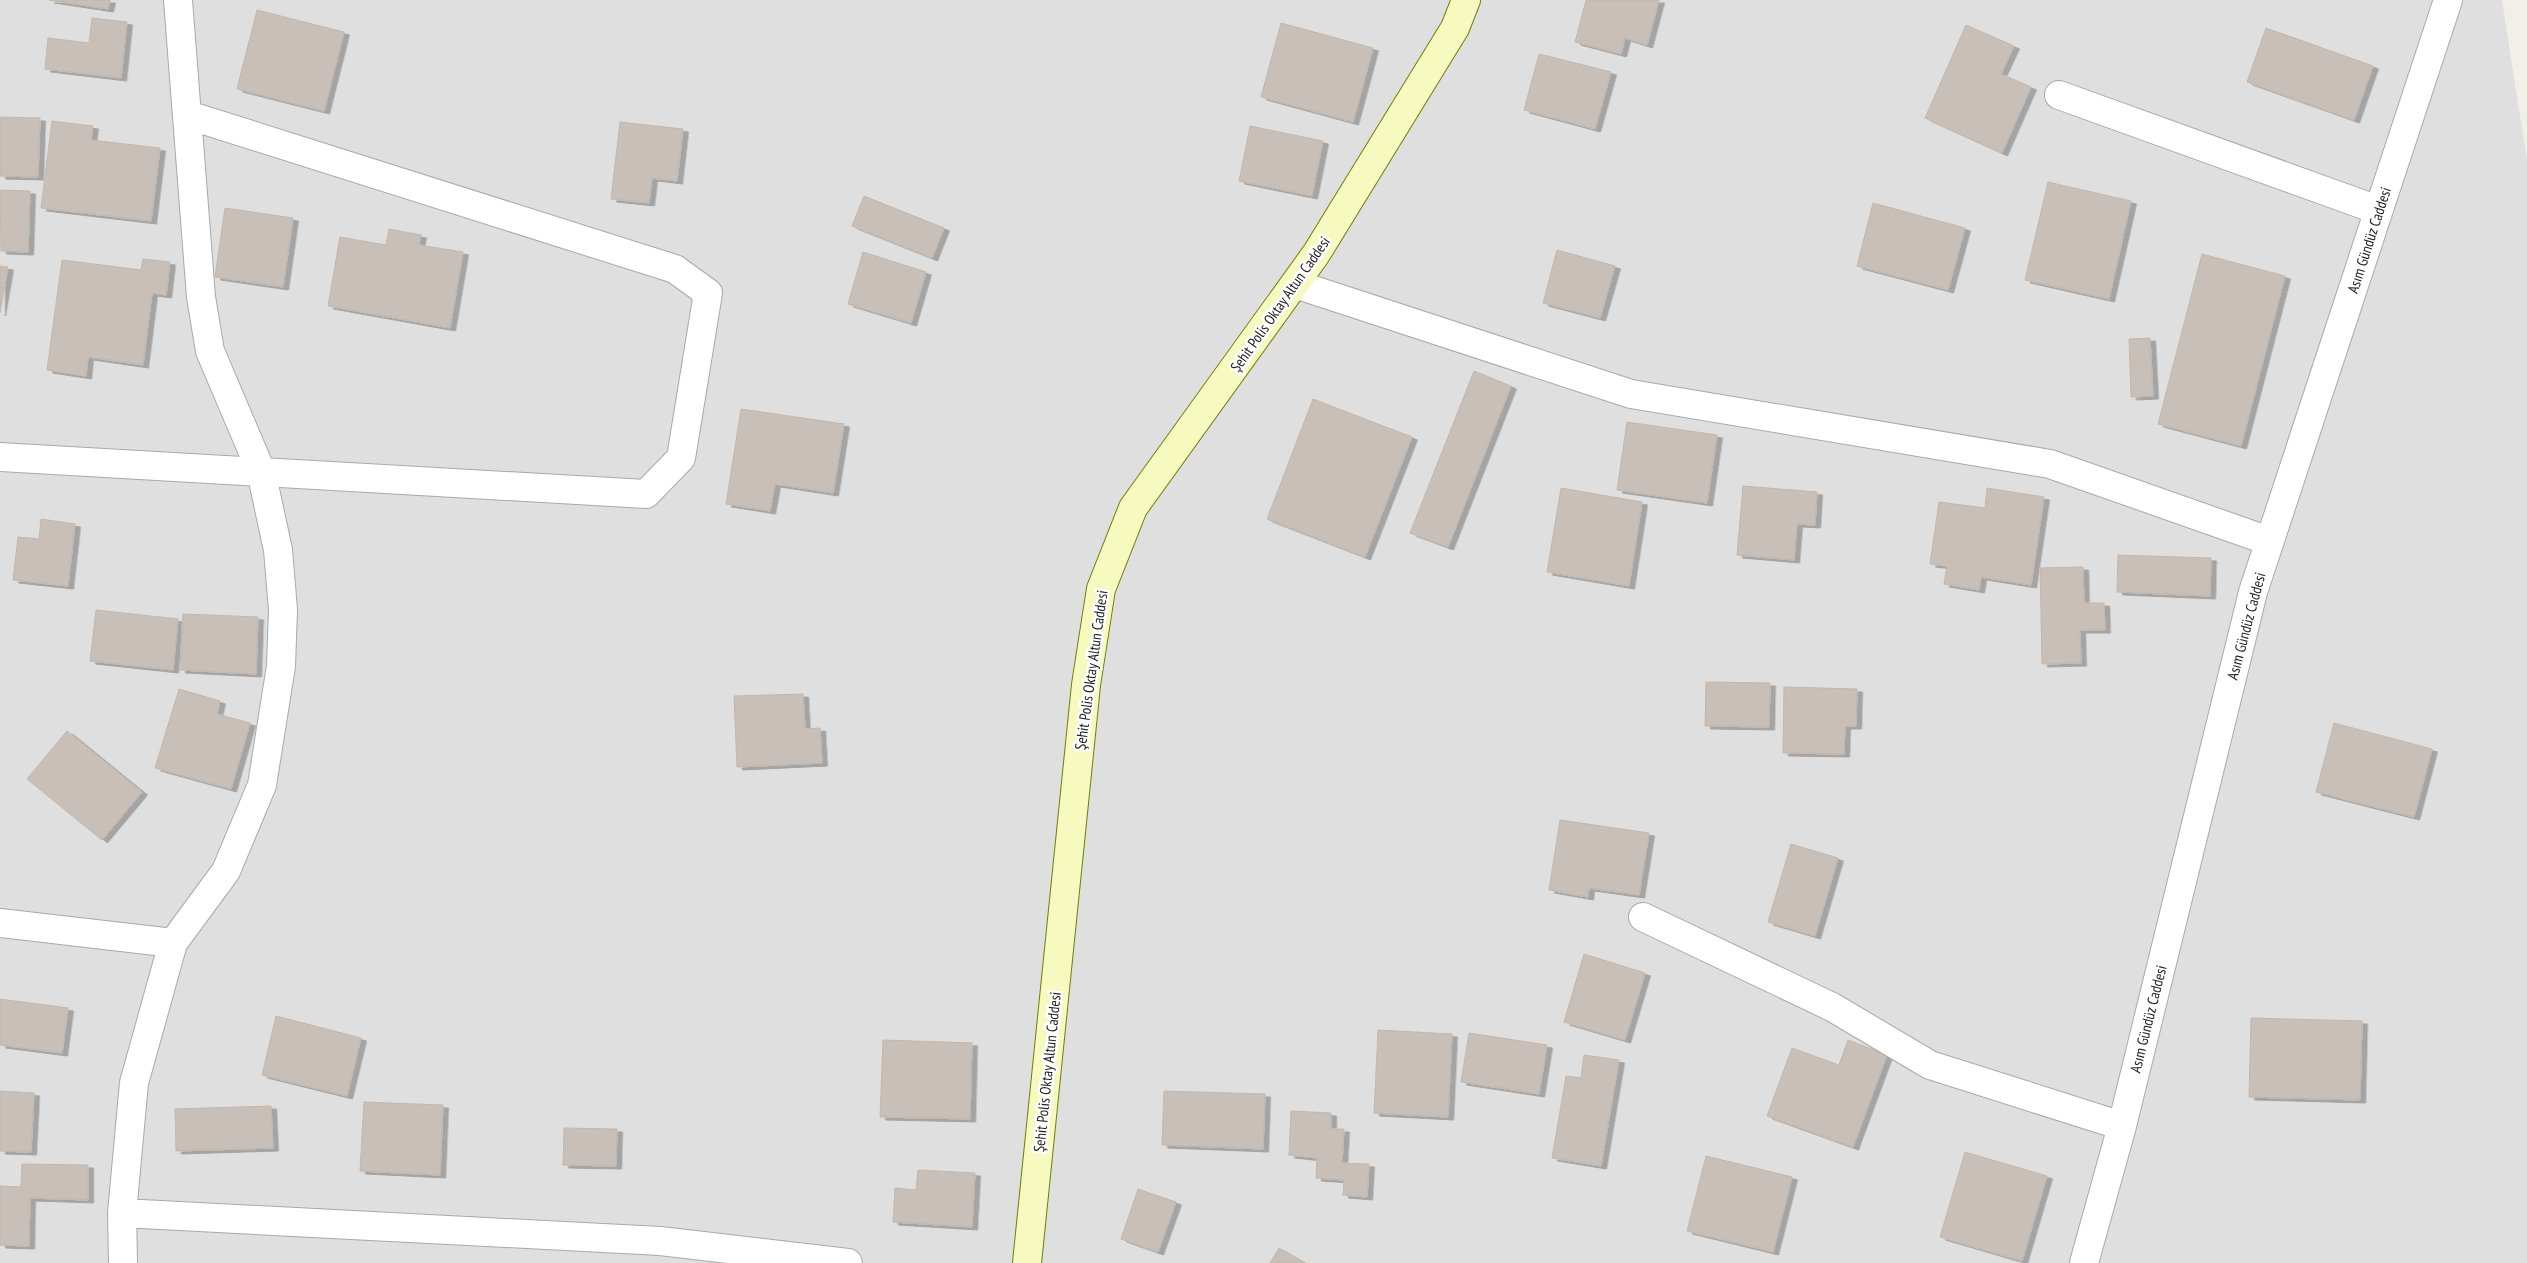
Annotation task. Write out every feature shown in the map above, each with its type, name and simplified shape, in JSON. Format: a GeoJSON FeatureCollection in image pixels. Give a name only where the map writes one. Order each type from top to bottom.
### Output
{"type":"FeatureCollection","features":[{"type":"Feature","properties":{"kind":"street"},"geometry":{"type":"LineString","coordinates":[[123,1263],[122,1212],[134,1083],[173,944],[226,871],[262,785],[281,666],[283,610],[278,550],[261,471],[210,351],[201,297],[178,0]]}},
{"type":"Feature","properties":{"kind":"street","name":"Şehit Polis Oktay Altun Caddesi"},"geometry":{"type":"LineString","coordinates":[[1027,1263],[1086,685],[1101,589],[1134,508],[1316,254],[1455,28],[1466,0]]}},
{"type":"Feature","properties":{"kind":"street","name":"Asım Gündüz Caddesi"},"geometry":{"type":"LineString","coordinates":[[2084,1263],[2122,1126],[2253,592],[2448,0]]}},
{"type":"Feature","properties":{"kind":"street"},"geometry":{"type":"LineString","coordinates":[[2059,95],[2378,210]]}},
{"type":"Feature","properties":{"kind":"street"},"geometry":{"type":"LineString","coordinates":[[0,457],[646,494],[681,458],[708,293],[675,269],[188,115]]}},
{"type":"Feature","properties":{"kind":"street"},"geometry":{"type":"LineString","coordinates":[[1295,284],[1631,394],[2050,464],[2269,542]]}},
{"type":"Feature","properties":{"kind":"street"},"geometry":{"type":"LineString","coordinates":[[1643,917],[1832,1007],[1930,1065],[2122,1126]]}},
{"type":"Feature","properties":{"kind":"street"},"geometry":{"type":"LineString","coordinates":[[0,923],[173,944]]}},
{"type":"Feature","properties":{"kind":"street"},"geometry":{"type":"LineString","coordinates":[[122,1212],[660,1241],[848,1263]]}},
{"type":"Feature","properties":{"kind":"shaded area"},"geometry":{"type":"Polygon","coordinates":[[[0,0],[2502,0],[2527,161],[2527,1263],[0,1263],[0,0]]]}},
{"type":"Feature","properties":{"kind":"building"},"geometry":{"type":"Polygon","coordinates":[[[49,0],[110,0],[108,9],[49,0]]]}},
{"type":"Feature","properties":{"kind":"building"},"geometry":{"type":"Polygon","coordinates":[[[1586,0],[1659,0],[1647,45],[1625,38],[1621,54],[1575,42],[1586,0]]]}},
{"type":"Feature","properties":{"kind":"building"},"geometry":{"type":"Polygon","coordinates":[[[257,10],[344,32],[324,111],[237,89],[257,10]]]}},
{"type":"Feature","properties":{"kind":"building"},"geometry":{"type":"Polygon","coordinates":[[[92,18],[127,22],[121,78],[45,69],[48,38],[89,43],[92,18]]]}},
{"type":"Feature","properties":{"kind":"building"},"geometry":{"type":"Polygon","coordinates":[[[1281,23],[1373,48],[1353,122],[1261,97],[1281,23]]]}},
{"type":"Feature","properties":{"kind":"building"},"geometry":{"type":"Polygon","coordinates":[[[1966,25],[2014,46],[2001,74],[2031,87],[2002,153],[1925,118],[1966,25]]]}},
{"type":"Feature","properties":{"kind":"building"},"geometry":{"type":"Polygon","coordinates":[[[2266,28],[2373,66],[2354,120],[2247,82],[2266,28]]]}},
{"type":"Feature","properties":{"kind":"building"},"geometry":{"type":"Polygon","coordinates":[[[1539,54],[1611,72],[1595,129],[1524,110],[1539,54]]]}},
{"type":"Feature","properties":{"kind":"building"},"geometry":{"type":"Polygon","coordinates":[[[0,117],[40,118],[38,177],[0,176],[0,117]]]}},
{"type":"Feature","properties":{"kind":"building"},"geometry":{"type":"Polygon","coordinates":[[[52,121],[93,126],[91,140],[160,148],[151,221],[41,208],[52,121]]]}},
{"type":"Feature","properties":{"kind":"building"},"geometry":{"type":"Polygon","coordinates":[[[620,122],[683,129],[677,181],[652,178],[649,203],[611,199],[620,122]]]}},
{"type":"Feature","properties":{"kind":"building"},"geometry":{"type":"Polygon","coordinates":[[[1250,126],[1323,141],[1312,196],[1239,181],[1250,126]]]}},
{"type":"Feature","properties":{"kind":"building"},"geometry":{"type":"Polygon","coordinates":[[[2048,182],[2131,201],[2109,299],[2025,280],[2048,182]]]}},
{"type":"Feature","properties":{"kind":"building"},"geometry":{"type":"Polygon","coordinates":[[[0,190],[30,191],[28,252],[1,251],[0,190]]]}},
{"type":"Feature","properties":{"kind":"building"},"geometry":{"type":"Polygon","coordinates":[[[864,196],[944,228],[932,258],[852,226],[864,196]]]}},
{"type":"Feature","properties":{"kind":"building"},"geometry":{"type":"Polygon","coordinates":[[[1873,203],[1965,228],[1948,290],[1857,266],[1873,203]]]}},
{"type":"Feature","properties":{"kind":"building"},"geometry":{"type":"Polygon","coordinates":[[[225,208],[293,218],[283,287],[215,277],[225,208]]]}},
{"type":"Feature","properties":{"kind":"building"},"geometry":{"type":"Polygon","coordinates":[[[389,229],[421,235],[419,245],[463,252],[450,328],[328,306],[340,237],[386,245],[389,229]]]}},
{"type":"Feature","properties":{"kind":"building"},"geometry":{"type":"Polygon","coordinates":[[[1557,250],[1615,266],[1600,318],[1543,303],[1557,250]]]}},
{"type":"Feature","properties":{"kind":"building"},"geometry":{"type":"Polygon","coordinates":[[[863,252],[926,272],[911,323],[848,304],[863,252]]]}},
{"type":"Feature","properties":{"kind":"building"},"geometry":{"type":"Polygon","coordinates":[[[2202,254],[2285,276],[2241,446],[2158,424],[2202,254]]]}},
{"type":"Feature","properties":{"kind":"building"},"geometry":{"type":"Polygon","coordinates":[[[143,259],[170,262],[166,295],[152,293],[143,365],[88,357],[86,376],[47,370],[62,260],[141,270],[143,259]]]}},
{"type":"Feature","properties":{"kind":"building"},"geometry":{"type":"Polygon","coordinates":[[[0,266],[8,267],[0,313],[0,266]]]}},
{"type":"Feature","properties":{"kind":"building"},"geometry":{"type":"Polygon","coordinates":[[[2150,338],[2153,396],[2131,397],[2129,339],[2150,338]]]}},
{"type":"Feature","properties":{"kind":"building"},"geometry":{"type":"Polygon","coordinates":[[[1474,371],[1511,386],[1448,547],[1410,533],[1474,371]]]}},
{"type":"Feature","properties":{"kind":"building"},"geometry":{"type":"Polygon","coordinates":[[[1313,399],[1412,437],[1365,557],[1267,519],[1313,399]]]}},
{"type":"Feature","properties":{"kind":"building"},"geometry":{"type":"Polygon","coordinates":[[[741,409],[844,424],[833,493],[775,484],[770,511],[726,504],[741,409]]]}},
{"type":"Feature","properties":{"kind":"building"},"geometry":{"type":"Polygon","coordinates":[[[1627,422],[1717,435],[1707,503],[1617,490],[1627,422]]]}},
{"type":"Feature","properties":{"kind":"building"},"geometry":{"type":"Polygon","coordinates":[[[1743,486],[1817,492],[1815,525],[1797,524],[1794,560],[1737,555],[1743,486]]]}},
{"type":"Feature","properties":{"kind":"building"},"geometry":{"type":"Polygon","coordinates":[[[1561,488],[1642,502],[1629,586],[1547,572],[1561,488]]]}},
{"type":"Feature","properties":{"kind":"building"},"geometry":{"type":"Polygon","coordinates":[[[1987,488],[2044,497],[2031,585],[1981,577],[1979,590],[1944,584],[1947,566],[1930,564],[1939,502],[1985,508],[1987,488]]]}},
{"type":"Feature","properties":{"kind":"building"},"geometry":{"type":"Polygon","coordinates":[[[41,519],[75,524],[68,586],[13,580],[18,537],[39,539],[41,519]]]}},
{"type":"Feature","properties":{"kind":"building"},"geometry":{"type":"Polygon","coordinates":[[[2118,555],[2211,558],[2210,596],[2117,592],[2118,555]]]}},
{"type":"Feature","properties":{"kind":"building"},"geometry":{"type":"Polygon","coordinates":[[[2083,567],[2084,603],[2104,603],[2105,630],[2080,630],[2081,663],[2042,664],[2040,568],[2083,567]]]}},
{"type":"Feature","properties":{"kind":"building"},"geometry":{"type":"Polygon","coordinates":[[[96,610],[178,619],[173,670],[90,661],[96,610]]]}},
{"type":"Feature","properties":{"kind":"building"},"geometry":{"type":"Polygon","coordinates":[[[183,614],[258,617],[256,674],[180,670],[183,614]]]}},
{"type":"Feature","properties":{"kind":"building"},"geometry":{"type":"Polygon","coordinates":[[[1706,682],[1770,683],[1769,727],[1705,726],[1706,682]]]}},
{"type":"Feature","properties":{"kind":"building"},"geometry":{"type":"Polygon","coordinates":[[[1784,687],[1857,689],[1856,726],[1845,726],[1844,754],[1783,753],[1784,687]]]}},
{"type":"Feature","properties":{"kind":"building"},"geometry":{"type":"Polygon","coordinates":[[[179,689],[220,701],[217,714],[250,723],[231,789],[155,768],[179,689]]]}},
{"type":"Feature","properties":{"kind":"building"},"geometry":{"type":"Polygon","coordinates":[[[803,694],[805,729],[820,728],[822,763],[737,767],[734,696],[803,694]]]}},
{"type":"Feature","properties":{"kind":"building"},"geometry":{"type":"Polygon","coordinates":[[[2334,723],[2432,749],[2414,817],[2316,792],[2334,723]]]}},
{"type":"Feature","properties":{"kind":"building"},"geometry":{"type":"Polygon","coordinates":[[[67,731],[142,792],[102,840],[27,779],[67,731]]]}},
{"type":"Feature","properties":{"kind":"building"},"geometry":{"type":"Polygon","coordinates":[[[1560,820],[1649,833],[1639,895],[1589,888],[1588,897],[1549,890],[1560,820]]]}},
{"type":"Feature","properties":{"kind":"building"},"geometry":{"type":"Polygon","coordinates":[[[1791,844],[1838,858],[1815,936],[1768,922],[1791,844]]]}},
{"type":"Feature","properties":{"kind":"building"},"geometry":{"type":"Polygon","coordinates":[[[1584,954],[1645,973],[1625,1040],[1564,1022],[1584,954]]]}},
{"type":"Feature","properties":{"kind":"building"},"geometry":{"type":"Polygon","coordinates":[[[0,999],[68,1008],[62,1053],[0,1045],[0,999]]]}},
{"type":"Feature","properties":{"kind":"building"},"geometry":{"type":"Polygon","coordinates":[[[276,1016],[361,1038],[347,1096],[262,1075],[276,1016]]]}},
{"type":"Feature","properties":{"kind":"building"},"geometry":{"type":"Polygon","coordinates":[[[2251,1018],[2362,1021],[2360,1100],[2249,1097],[2251,1018]]]}},
{"type":"Feature","properties":{"kind":"building"},"geometry":{"type":"Polygon","coordinates":[[[1378,1030],[1452,1034],[1448,1117],[1374,1113],[1378,1030]]]}},
{"type":"Feature","properties":{"kind":"building"},"geometry":{"type":"Polygon","coordinates":[[[1469,1033],[1547,1045],[1539,1094],[1461,1082],[1469,1033]]]}},
{"type":"Feature","properties":{"kind":"building"},"geometry":{"type":"Polygon","coordinates":[[[883,1040],[972,1043],[970,1119],[880,1117],[883,1040]]]}},
{"type":"Feature","properties":{"kind":"building"},"geometry":{"type":"Polygon","coordinates":[[[1848,1040],[1887,1055],[1853,1147],[1767,1116],[1792,1048],[1839,1065],[1848,1040]]]}},
{"type":"Feature","properties":{"kind":"building"},"geometry":{"type":"Polygon","coordinates":[[[1584,1055],[1619,1060],[1601,1166],[1552,1158],[1566,1076],[1581,1078],[1584,1055]]]}},
{"type":"Feature","properties":{"kind":"building"},"geometry":{"type":"Polygon","coordinates":[[[0,1091],[34,1093],[31,1152],[0,1151],[0,1091]]]}},
{"type":"Feature","properties":{"kind":"building"},"geometry":{"type":"Polygon","coordinates":[[[1164,1091],[1265,1094],[1263,1149],[1162,1145],[1164,1091]]]}},
{"type":"Feature","properties":{"kind":"building"},"geometry":{"type":"Polygon","coordinates":[[[364,1102],[443,1105],[440,1175],[360,1171],[364,1102]]]}},
{"type":"Feature","properties":{"kind":"building"},"geometry":{"type":"Polygon","coordinates":[[[271,1106],[273,1148],[176,1151],[175,1109],[271,1106]]]}},
{"type":"Feature","properties":{"kind":"building"},"geometry":{"type":"Polygon","coordinates":[[[1291,1111],[1331,1113],[1331,1129],[1344,1129],[1342,1163],[1369,1164],[1367,1197],[1343,1195],[1344,1180],[1316,1178],[1317,1158],[1289,1155],[1291,1111]]]}},
{"type":"Feature","properties":{"kind":"building"},"geometry":{"type":"Polygon","coordinates":[[[564,1128],[617,1129],[616,1166],[563,1165],[564,1128]]]}},
{"type":"Feature","properties":{"kind":"building"},"geometry":{"type":"Polygon","coordinates":[[[1965,1152],[2047,1176],[2022,1261],[1940,1237],[1965,1152]]]}},
{"type":"Feature","properties":{"kind":"building"},"geometry":{"type":"Polygon","coordinates":[[[1706,1156],[1792,1177],[1773,1252],[1687,1231],[1706,1156]]]}},
{"type":"Feature","properties":{"kind":"building"},"geometry":{"type":"Polygon","coordinates":[[[22,1164],[88,1165],[88,1200],[30,1198],[29,1246],[0,1245],[0,1186],[21,1187],[22,1164]]]}},
{"type":"Feature","properties":{"kind":"building"},"geometry":{"type":"Polygon","coordinates":[[[918,1170],[975,1173],[972,1227],[893,1222],[895,1188],[916,1190],[918,1170]]]}},
{"type":"Feature","properties":{"kind":"building"},"geometry":{"type":"Polygon","coordinates":[[[1138,1189],[1176,1202],[1158,1252],[1121,1239],[1138,1189]]]}},
{"type":"Feature","properties":{"kind":"building"},"geometry":{"type":"Polygon","coordinates":[[[1279,1248],[1305,1263],[1270,1263],[1279,1248]]]}}]}
